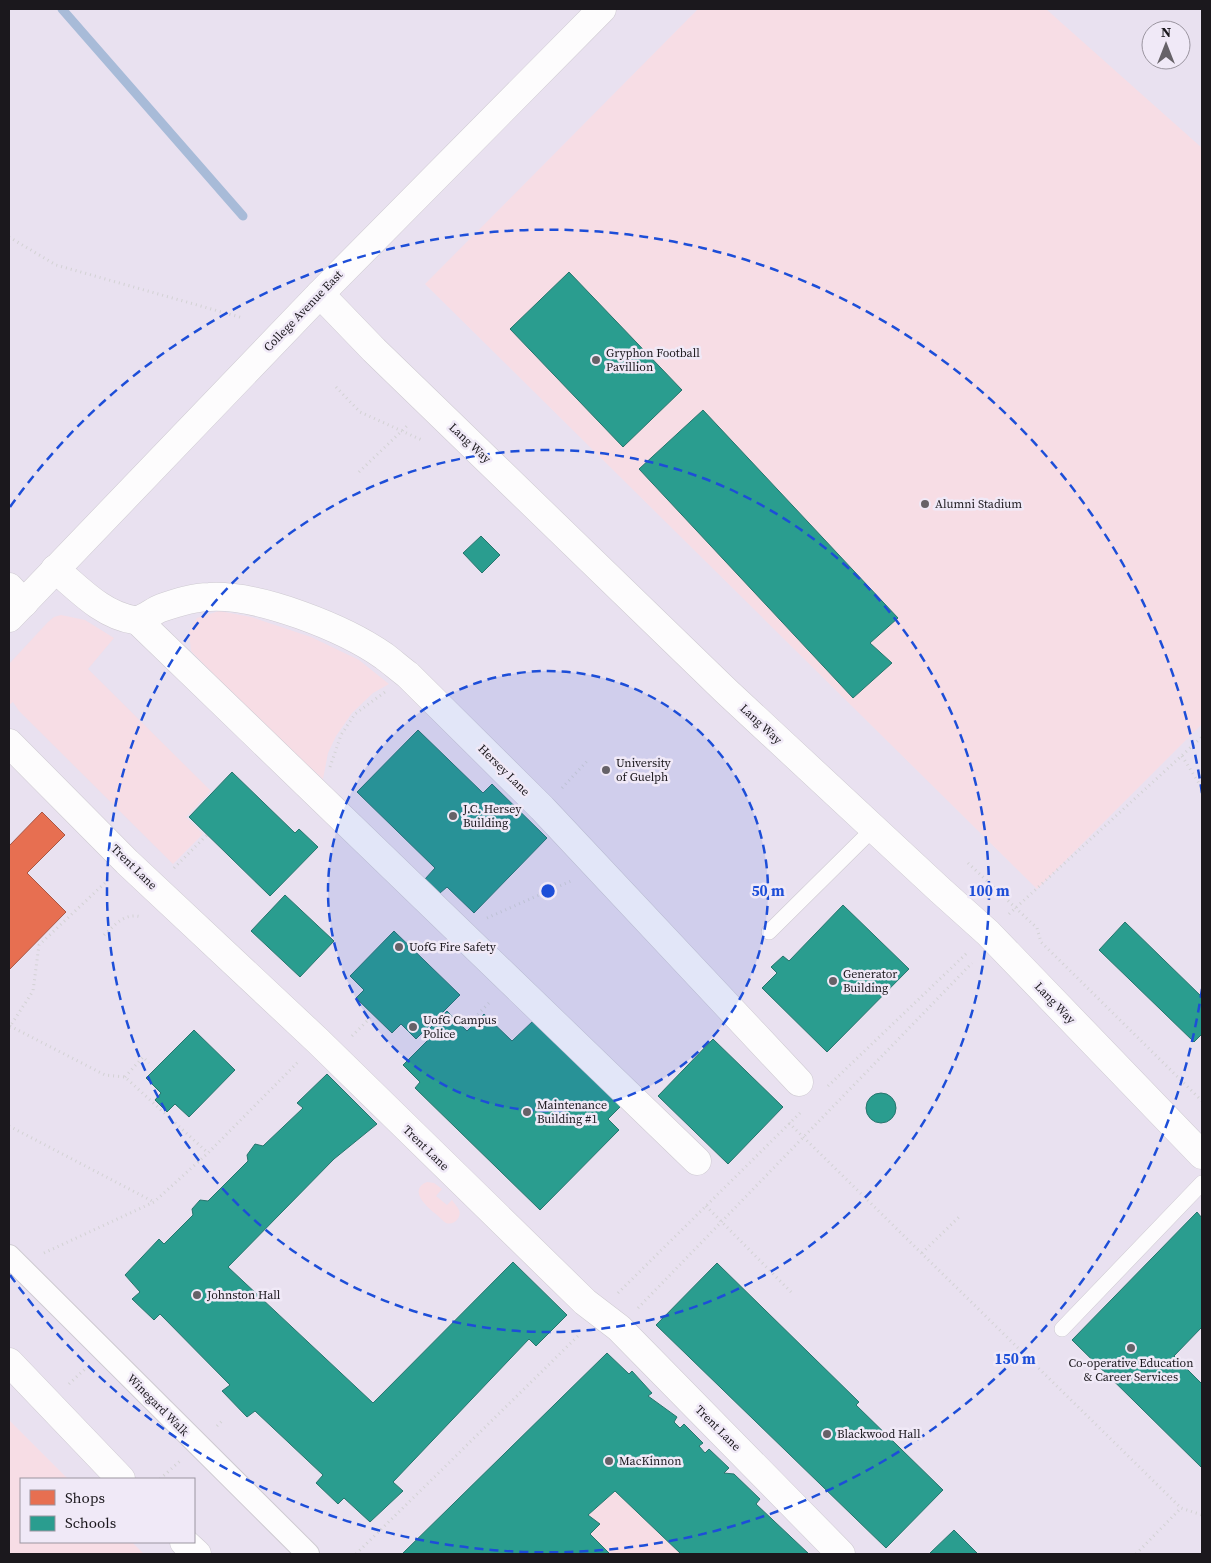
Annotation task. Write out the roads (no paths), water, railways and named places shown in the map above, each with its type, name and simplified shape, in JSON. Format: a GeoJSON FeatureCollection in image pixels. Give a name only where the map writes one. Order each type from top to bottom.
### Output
{"type":"FeatureCollection","features":[{"type":"Feature","properties":{"kind":"street","name":"College Avenue East"},"geometry":{"type":"LineString","coordinates":[[14,603],[55,569],[320,294],[602,9]]}},
{"type":"Feature","properties":{"kind":"street","name":"Lang Way"},"geometry":{"type":"LineString","coordinates":[[320,294],[374,350],[726,691],[873,829],[988,933],[1202,1155]]}},
{"type":"Feature","properties":{"kind":"street"},"geometry":{"type":"LineString","coordinates":[[55,569],[110,612],[137,620],[697,1161]]}},
{"type":"Feature","properties":{"kind":"street","name":"Hersey Lane"},"geometry":{"type":"LineString","coordinates":[[137,620],[161,608],[209,597],[237,599],[262,603],[308,618],[357,640],[384,656],[408,675],[542,808],[811,1086]]}},
{"type":"Feature","properties":{"kind":"street","name":"Trent Lane"},"geometry":{"type":"LineString","coordinates":[[9,743],[127,862],[318,1041],[571,1288],[609,1321],[841,1554]]}},
{"type":"Feature","properties":{"kind":"street","name":"Winegard Walk"},"geometry":{"type":"LineString","coordinates":[[14,1261],[308,1554]]}},
{"type":"Feature","properties":{"kind":"street"},"geometry":{"type":"LineString","coordinates":[[9,1362],[120,1478]]}},
{"type":"Feature","properties":{"kind":"street"},"geometry":{"type":"LineString","coordinates":[[185,1543],[197,1554]]}},
{"type":"Feature","properties":{"kind":"lane"},"geometry":{"type":"LineString","coordinates":[[769,932],[873,829]]}},
{"type":"Feature","properties":{"kind":"lane"},"geometry":{"type":"LineString","coordinates":[[1062,1329],[1202,1183]]}},
{"type":"Feature","properties":{"kind":"waterway"},"geometry":{"type":"LineString","coordinates":[[62,9],[243,216]]}},
{"type":"Feature","properties":{"kind":"place","name":"Gryphon Football Pavillion"},"geometry":{"type":"Point","coordinates":[596,360]}},
{"type":"Feature","properties":{"kind":"place","name":"Alumni Stadium"},"geometry":{"type":"Point","coordinates":[925,504]}},
{"type":"Feature","properties":{"kind":"place","name":"University of Guelph"},"geometry":{"type":"Point","coordinates":[606,770]}},
{"type":"Feature","properties":{"kind":"place","name":"J.C. Hersey Building"},"geometry":{"type":"Point","coordinates":[453,816]}},
{"type":"Feature","properties":{"kind":"place","name":"UofG Fire Safety"},"geometry":{"type":"Point","coordinates":[399,947]}},
{"type":"Feature","properties":{"kind":"place","name":"Generator Building"},"geometry":{"type":"Point","coordinates":[833,981]}},
{"type":"Feature","properties":{"kind":"place","name":"UofG Campus Police"},"geometry":{"type":"Point","coordinates":[413,1027]}},
{"type":"Feature","properties":{"kind":"place","name":"Maintenance Building #1"},"geometry":{"type":"Point","coordinates":[527,1112]}},
{"type":"Feature","properties":{"kind":"place","name":"Johnston Hall"},"geometry":{"type":"Point","coordinates":[197,1295]}},
{"type":"Feature","properties":{"kind":"place","name":"Co-operative Education & Career Services"},"geometry":{"type":"Point","coordinates":[1131,1348]}},
{"type":"Feature","properties":{"kind":"place","name":"Blackwood Hall"},"geometry":{"type":"Point","coordinates":[827,1434]}},
{"type":"Feature","properties":{"kind":"place","name":"MacKinnon"},"geometry":{"type":"Point","coordinates":[609,1461]}}]}
